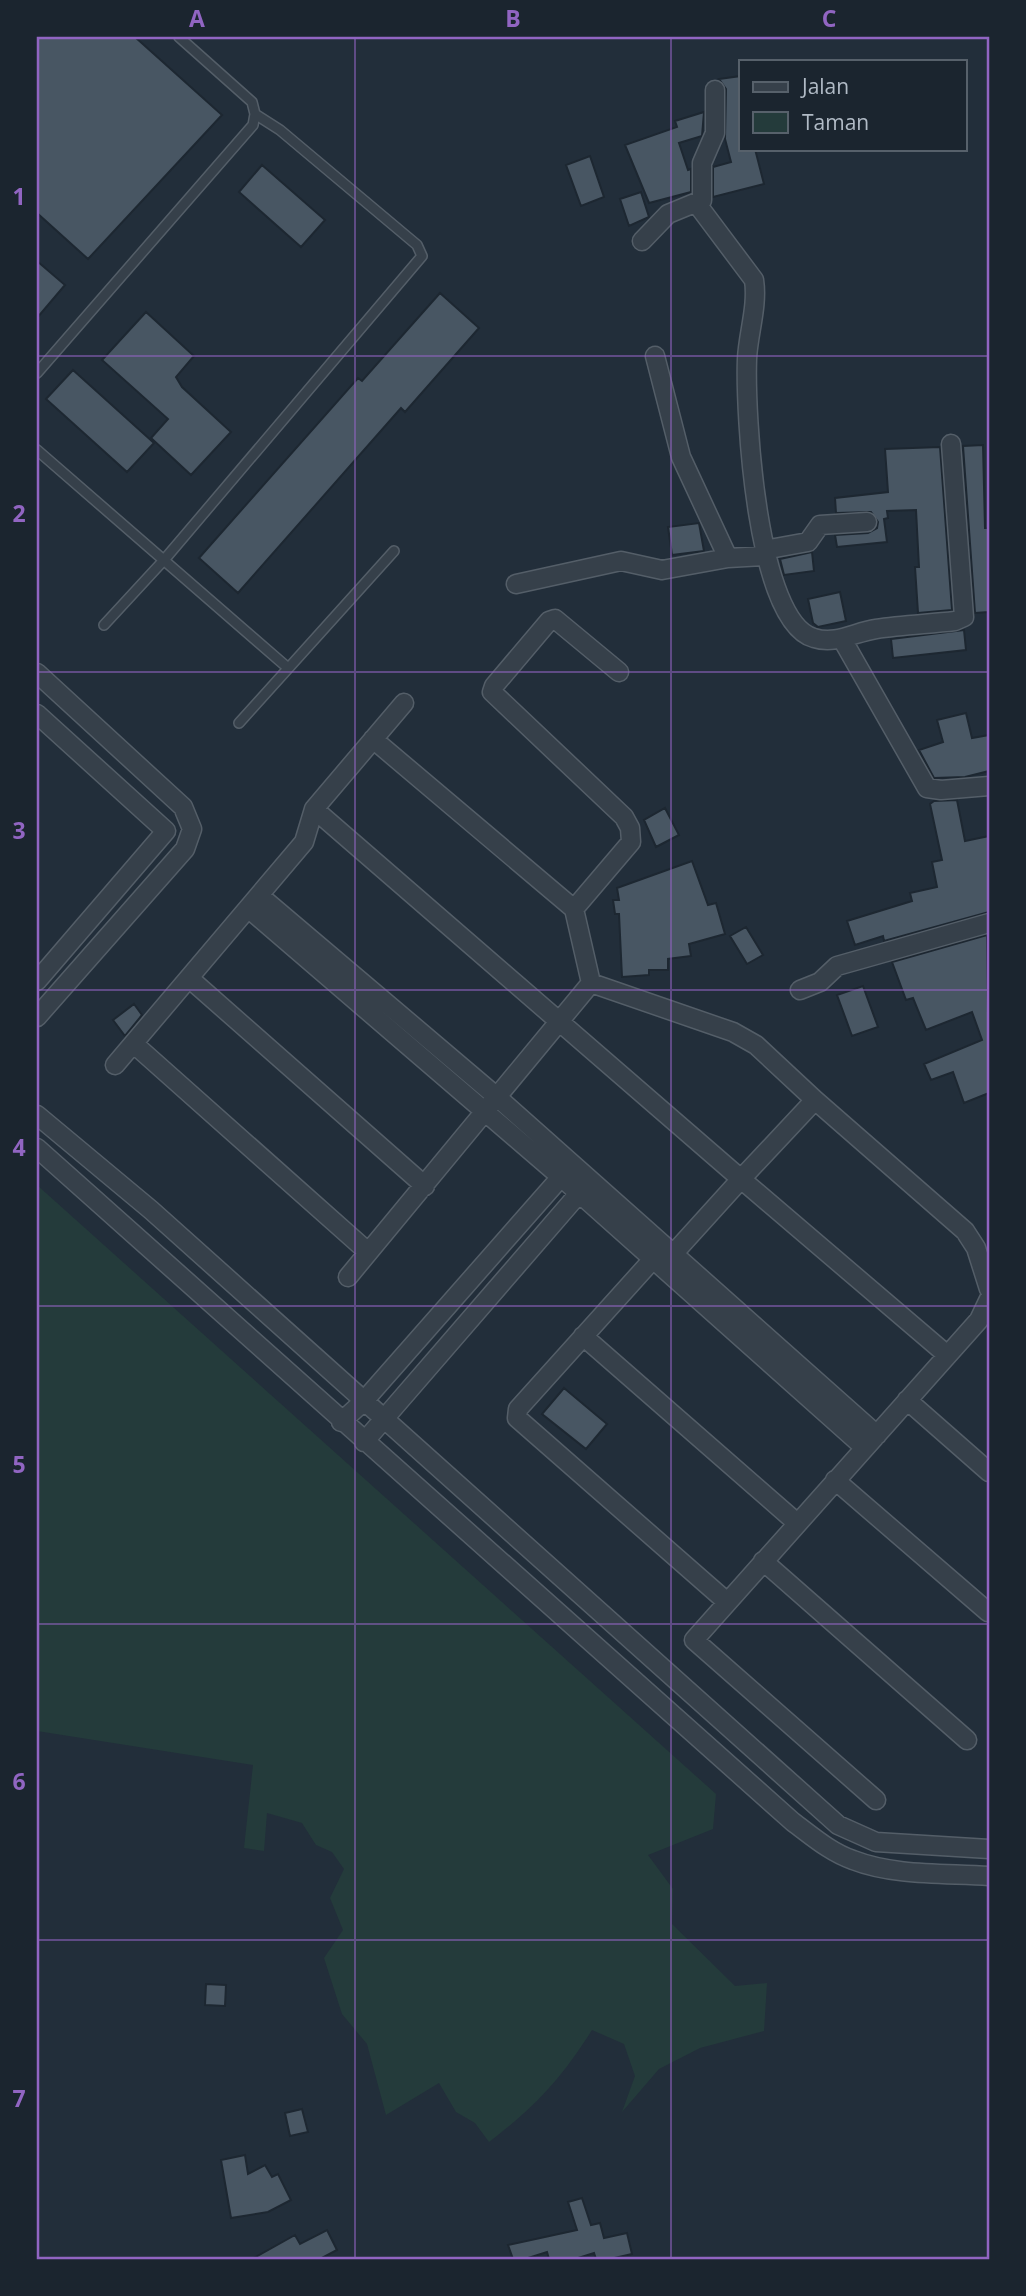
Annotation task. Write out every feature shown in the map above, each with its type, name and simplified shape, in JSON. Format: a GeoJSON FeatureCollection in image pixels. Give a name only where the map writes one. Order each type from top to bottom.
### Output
{"type":"FeatureCollection","features":[{"type":"Feature","properties":{"kind":"street"},"geometry":{"type":"LineString","coordinates":[[642,241],[668,214],[697,204],[704,195],[703,153],[713,140],[716,123],[715,90]]}},
{"type":"Feature","properties":{"kind":"street"},"geometry":{"type":"LineString","coordinates":[[697,204],[754,280],[747,359],[748,436],[764,553],[778,598],[792,623],[811,638],[842,639],[874,629],[955,621],[965,615],[951,444]]}},
{"type":"Feature","properties":{"kind":"street"},"geometry":{"type":"LineString","coordinates":[[654,356],[681,457],[729,558]]}},
{"type":"Feature","properties":{"kind":"street"},"geometry":{"type":"LineString","coordinates":[[516,584],[621,561],[662,570],[764,553],[808,542],[820,525],[867,522]]}},
{"type":"Feature","properties":{"kind":"street"},"geometry":{"type":"LineString","coordinates":[[574,909],[631,842],[630,828],[624,817],[492,692],[494,686],[550,621],[555,619],[619,672]]}},
{"type":"Feature","properties":{"kind":"street"},"geometry":{"type":"LineString","coordinates":[[842,639],[927,788],[941,790],[989,786]]}},
{"type":"Feature","properties":{"kind":"street"},"geometry":{"type":"LineString","coordinates":[[37,673],[183,807],[192,830],[185,849],[37,1017]]}},
{"type":"Feature","properties":{"kind":"street"},"geometry":{"type":"LineString","coordinates":[[115,1065],[304,842],[314,809],[404,703]]}},
{"type":"Feature","properties":{"kind":"street"},"geometry":{"type":"LineString","coordinates":[[37,713],[166,831]]}},
{"type":"Feature","properties":{"kind":"street"},"geometry":{"type":"LineString","coordinates":[[373,739],[574,909],[591,984]]}},
{"type":"Feature","properties":{"kind":"street"},"geometry":{"type":"LineString","coordinates":[[314,809],[946,1354]]}},
{"type":"Feature","properties":{"kind":"street"},"geometry":{"type":"LineString","coordinates":[[37,981],[166,831],[190,823]]}},
{"type":"Feature","properties":{"kind":"street"},"geometry":{"type":"LineString","coordinates":[[254,902],[497,1097],[567,1170],[674,1253],[871,1442]]}},
{"type":"Feature","properties":{"kind":"street"},"geometry":{"type":"LineString","coordinates":[[254,902],[486,1112],[567,1170]]}},
{"type":"Feature","properties":{"kind":"street"},"geometry":{"type":"LineString","coordinates":[[800,990],[820,982],[837,966],[989,923]]}},
{"type":"Feature","properties":{"kind":"street"},"geometry":{"type":"LineString","coordinates":[[189,978],[425,1186]]}},
{"type":"Feature","properties":{"kind":"street"},"geometry":{"type":"LineString","coordinates":[[348,1277],[591,984]]}},
{"type":"Feature","properties":{"kind":"street"},"geometry":{"type":"LineString","coordinates":[[591,984],[733,1032],[756,1045],[965,1231],[976,1248],[989,1290]]}},
{"type":"Feature","properties":{"kind":"street"},"geometry":{"type":"LineString","coordinates":[[134,1044],[368,1252]]}},
{"type":"Feature","properties":{"kind":"street"},"geometry":{"type":"LineString","coordinates":[[674,1253],[815,1100]]}},
{"type":"Feature","properties":{"kind":"street"},"geometry":{"type":"LineString","coordinates":[[37,1115],[151,1210],[838,1825],[876,1842],[989,1849]]}},
{"type":"Feature","properties":{"kind":"street"},"geometry":{"type":"LineString","coordinates":[[37,1148],[341,1422],[793,1822],[830,1849],[854,1861],[881,1868],[989,1876]]}},
{"type":"Feature","properties":{"kind":"street"},"geometry":{"type":"LineString","coordinates":[[341,1422],[363,1402],[567,1170]]}},
{"type":"Feature","properties":{"kind":"street"},"geometry":{"type":"LineString","coordinates":[[585,1186],[653,1258],[871,1442]]}},
{"type":"Feature","properties":{"kind":"street"},"geometry":{"type":"LineString","coordinates":[[364,1442],[585,1186]]}},
{"type":"Feature","properties":{"kind":"street"},"geometry":{"type":"LineString","coordinates":[[653,1258],[518,1409],[519,1423],[727,1602]]}},
{"type":"Feature","properties":{"kind":"street"},"geometry":{"type":"LineString","coordinates":[[876,1800],[694,1640],[946,1354],[984,1325],[989,1299]]}},
{"type":"Feature","properties":{"kind":"street"},"geometry":{"type":"LineString","coordinates":[[583,1336],[797,1522]]}},
{"type":"Feature","properties":{"kind":"street"},"geometry":{"type":"LineString","coordinates":[[907,1400],[989,1472]]}},
{"type":"Feature","properties":{"kind":"street"},"geometry":{"type":"LineString","coordinates":[[835,1480],[988,1612]]}},
{"type":"Feature","properties":{"kind":"street"},"geometry":{"type":"LineString","coordinates":[[763,1561],[967,1740]]}},
{"type":"Feature","properties":{"kind":"lane"},"geometry":{"type":"LineString","coordinates":[[37,373],[253,125],[255,114],[252,102],[179,37]]}},
{"type":"Feature","properties":{"kind":"lane"},"geometry":{"type":"LineString","coordinates":[[104,625],[164,560],[422,256],[417,246],[280,130],[255,114]]}},
{"type":"Feature","properties":{"kind":"lane"},"geometry":{"type":"LineString","coordinates":[[37,450],[288,668]]}},
{"type":"Feature","properties":{"kind":"lane"},"geometry":{"type":"LineString","coordinates":[[239,723],[394,551]]}},
{"type":"Feature","properties":{"kind":"green space"},"geometry":{"type":"Polygon","coordinates":[[[37,1185],[716,1794],[713,1829],[648,1855],[673,1889],[672,1924],[735,1986],[767,1983],[764,2031],[700,2048],[659,2069],[622,2112],[635,2076],[624,2044],[592,2030],[546,2091],[489,2142],[475,2123],[456,2112],[439,2083],[386,2115],[367,2044],[342,2014],[324,1958],[343,1930],[330,1898],[344,1869],[332,1852],[316,1845],[302,1823],[267,1813],[264,1851],[244,1848],[253,1765],[37,1731],[37,1185]]]}},
{"type":"Feature","properties":{"kind":"building"},"geometry":{"type":"Polygon","coordinates":[[[37,37],[135,37],[222,115],[88,259],[37,213],[37,37]]]}},
{"type":"Feature","properties":{"kind":"building"},"geometry":{"type":"Polygon","coordinates":[[[739,76],[739,150],[755,150],[764,184],[713,197],[713,167],[731,162],[725,139],[726,89],[719,79],[739,76]]]}},
{"type":"Feature","properties":{"kind":"building"},"geometry":{"type":"Polygon","coordinates":[[[704,112],[702,136],[679,143],[688,170],[691,169],[691,192],[649,203],[625,145],[677,127],[675,121],[704,112]]]}},
{"type":"Feature","properties":{"kind":"building"},"geometry":{"type":"Polygon","coordinates":[[[590,156],[604,197],[581,206],[566,165],[590,156]]]}},
{"type":"Feature","properties":{"kind":"building"},"geometry":{"type":"Polygon","coordinates":[[[262,165],[325,220],[301,247],[239,192],[262,165]]]}},
{"type":"Feature","properties":{"kind":"building"},"geometry":{"type":"Polygon","coordinates":[[[641,192],[649,217],[629,226],[620,199],[641,192]]]}},
{"type":"Feature","properties":{"kind":"building"},"geometry":{"type":"Polygon","coordinates":[[[37,261],[65,285],[37,318],[37,261]]]}},
{"type":"Feature","properties":{"kind":"building"},"geometry":{"type":"Polygon","coordinates":[[[440,293],[479,328],[405,412],[401,408],[238,593],[199,558],[358,378],[362,381],[440,293]]]}},
{"type":"Feature","properties":{"kind":"building"},"geometry":{"type":"Polygon","coordinates":[[[146,312],[194,356],[176,377],[182,387],[231,432],[191,475],[151,438],[168,419],[102,360],[146,312]]]}},
{"type":"Feature","properties":{"kind":"building"},"geometry":{"type":"Polygon","coordinates":[[[73,370],[154,443],[127,472],[46,399],[73,370]]]}},
{"type":"Feature","properties":{"kind":"building"},"geometry":{"type":"Polygon","coordinates":[[[983,445],[985,528],[989,528],[989,612],[975,613],[963,446],[983,445]]]}},
{"type":"Feature","properties":{"kind":"building"},"geometry":{"type":"Polygon","coordinates":[[[940,447],[952,610],[918,613],[915,567],[919,567],[916,510],[887,511],[888,518],[884,519],[887,542],[837,547],[835,535],[868,533],[877,528],[878,522],[871,512],[836,513],[835,498],[888,492],[885,449],[940,447]]]}},
{"type":"Feature","properties":{"kind":"building"},"geometry":{"type":"Polygon","coordinates":[[[699,523],[704,551],[672,555],[668,527],[699,523]]]}},
{"type":"Feature","properties":{"kind":"building"},"geometry":{"type":"Polygon","coordinates":[[[812,552],[814,571],[784,575],[780,559],[812,552]]]}},
{"type":"Feature","properties":{"kind":"building"},"geometry":{"type":"Polygon","coordinates":[[[840,592],[846,621],[818,627],[813,623],[808,599],[840,592]]]}},
{"type":"Feature","properties":{"kind":"building"},"geometry":{"type":"Polygon","coordinates":[[[964,630],[966,650],[893,658],[891,639],[964,630]]]}},
{"type":"Feature","properties":{"kind":"building"},"geometry":{"type":"Polygon","coordinates":[[[966,713],[972,738],[989,735],[989,771],[965,777],[934,778],[919,750],[943,742],[937,720],[966,713]]]}},
{"type":"Feature","properties":{"kind":"building"},"geometry":{"type":"Polygon","coordinates":[[[957,800],[965,841],[989,836],[989,912],[884,941],[883,936],[855,945],[847,921],[912,901],[910,893],[937,887],[932,862],[942,860],[930,804],[934,801],[957,800]]]}},
{"type":"Feature","properties":{"kind":"building"},"geometry":{"type":"Polygon","coordinates":[[[665,808],[679,835],[656,847],[644,820],[665,808]]]}},
{"type":"Feature","properties":{"kind":"building"},"geometry":{"type":"Polygon","coordinates":[[[692,861],[708,905],[716,903],[725,934],[689,944],[691,956],[668,959],[668,970],[649,970],[649,975],[622,977],[619,914],[615,914],[613,900],[619,900],[617,888],[692,861]]]}},
{"type":"Feature","properties":{"kind":"building"},"geometry":{"type":"Polygon","coordinates":[[[746,927],[763,955],[747,964],[730,936],[746,927]]]}},
{"type":"Feature","properties":{"kind":"building"},"geometry":{"type":"Polygon","coordinates":[[[987,935],[989,1093],[964,1103],[953,1072],[931,1080],[924,1064],[982,1040],[972,1012],[926,1030],[913,998],[906,1000],[892,962],[987,935]]]}},
{"type":"Feature","properties":{"kind":"building"},"geometry":{"type":"Polygon","coordinates":[[[863,986],[878,1027],[852,1036],[837,995],[863,986]]]}},
{"type":"Feature","properties":{"kind":"building"},"geometry":{"type":"Polygon","coordinates":[[[134,1004],[142,1015],[125,1036],[113,1020],[134,1004]]]}},
{"type":"Feature","properties":{"kind":"building"},"geometry":{"type":"Polygon","coordinates":[[[564,1388],[607,1424],[586,1449],[542,1414],[564,1388]]]}},
{"type":"Feature","properties":{"kind":"building"},"geometry":{"type":"Polygon","coordinates":[[[206,1984],[226,1985],[225,2006],[205,2005],[206,1984]]]}},
{"type":"Feature","properties":{"kind":"building"},"geometry":{"type":"Polygon","coordinates":[[[302,2109],[308,2132],[290,2136],[285,2113],[302,2109]]]}},
{"type":"Feature","properties":{"kind":"building"},"geometry":{"type":"Polygon","coordinates":[[[245,2155],[248,2174],[265,2165],[272,2177],[278,2174],[291,2200],[268,2212],[231,2218],[221,2160],[245,2155]]]}},
{"type":"Feature","properties":{"kind":"building"},"geometry":{"type":"Polygon","coordinates":[[[582,2198],[591,2225],[600,2223],[604,2238],[627,2233],[632,2254],[610,2259],[596,2259],[594,2253],[575,2259],[549,2259],[547,2252],[525,2259],[513,2259],[508,2245],[577,2230],[568,2202],[582,2198]]]}},
{"type":"Feature","properties":{"kind":"building"},"geometry":{"type":"Polygon","coordinates":[[[327,2230],[337,2250],[320,2259],[252,2259],[295,2235],[300,2244],[327,2230]]]}}]}
